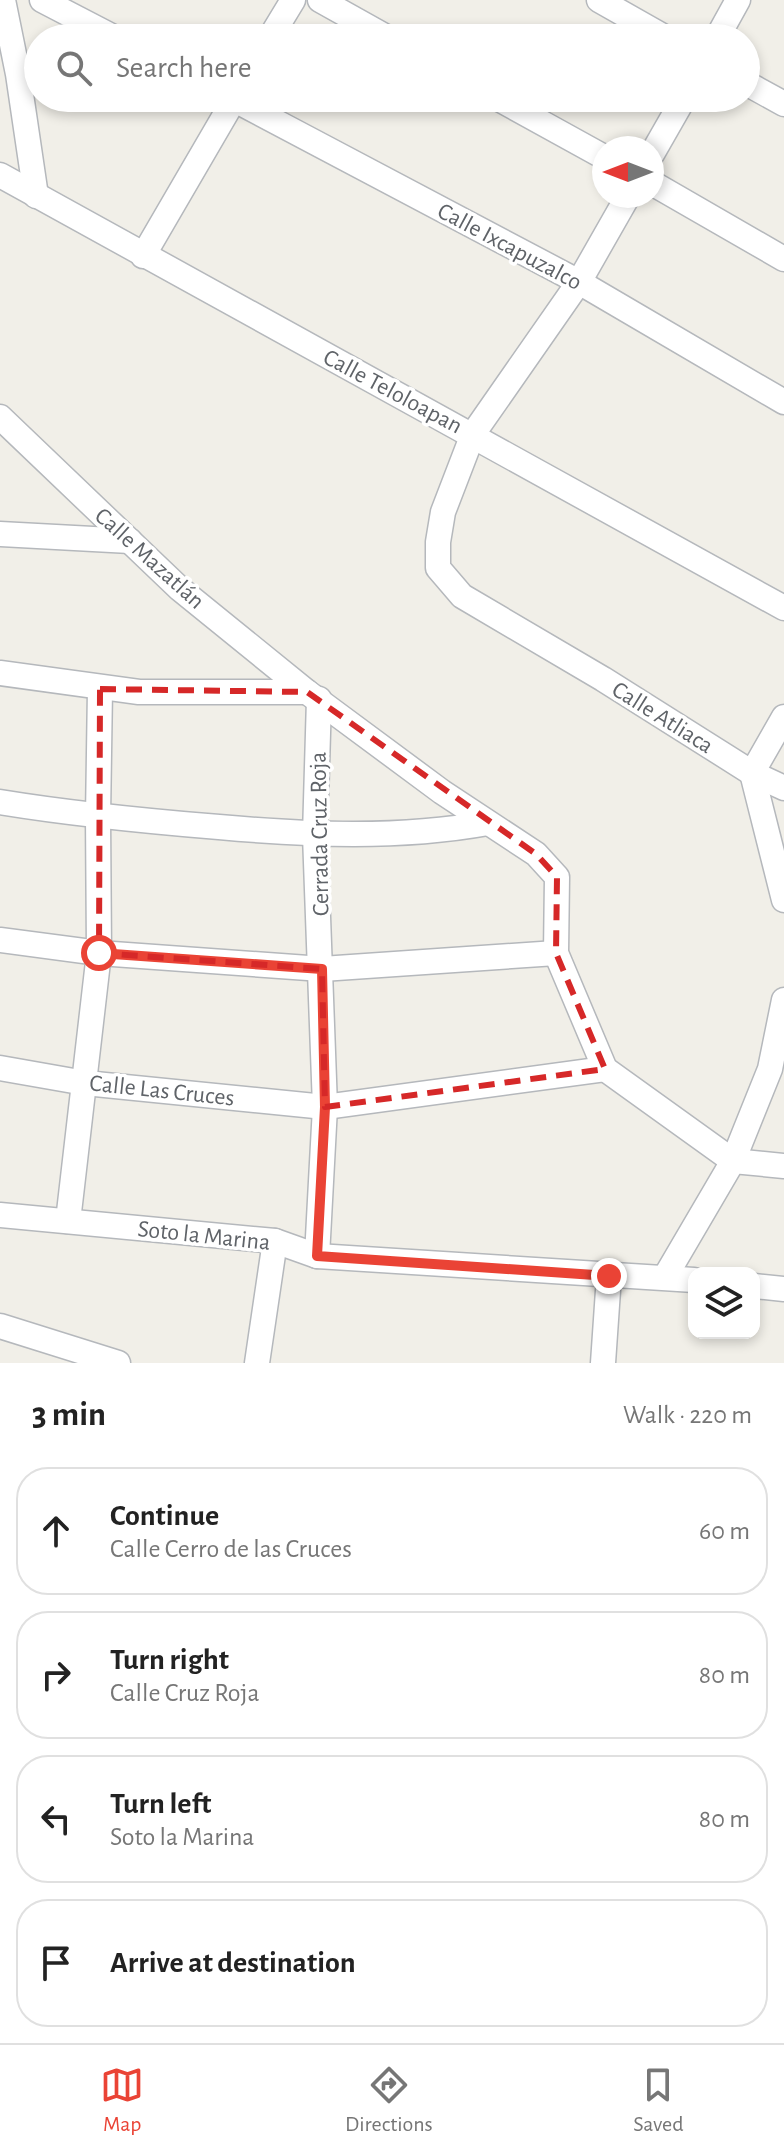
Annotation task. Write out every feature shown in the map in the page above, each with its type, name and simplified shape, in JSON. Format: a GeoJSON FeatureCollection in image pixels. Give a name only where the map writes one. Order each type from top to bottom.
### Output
{"type":"FeatureCollection","features":[{"type":"Feature","properties":{"kind":"street"},"geometry":{"type":"LineString","coordinates":[[3,0],[18,74],[36,196]]}},
{"type":"Feature","properties":{"kind":"street"},"geometry":{"type":"LineString","coordinates":[[42,0],[88,24]]}},
{"type":"Feature","properties":{"kind":"street"},"geometry":{"type":"LineString","coordinates":[[278,24],[293,0]]}},
{"type":"Feature","properties":{"kind":"street"},"geometry":{"type":"LineString","coordinates":[[320,0],[363,24]]}},
{"type":"Feature","properties":{"kind":"street"},"geometry":{"type":"LineString","coordinates":[[599,0],[641,24]]}},
{"type":"Feature","properties":{"kind":"street"},"geometry":{"type":"LineString","coordinates":[[725,24],[738,0]]}},
{"type":"Feature","properties":{"kind":"street"},"geometry":{"type":"LineString","coordinates":[[760,91],[784,104]]}},
{"type":"Feature","properties":{"kind":"street"},"geometry":{"type":"LineString","coordinates":[[143,256],[226,112]]}},
{"type":"Feature","properties":{"kind":"street","name":"Calle Ixcapuzalco"},"geometry":{"type":"LineString","coordinates":[[258,112],[579,282],[784,402]]}},
{"type":"Feature","properties":{"kind":"street"},"geometry":{"type":"LineString","coordinates":[[522,112],[592,150]]}},
{"type":"Feature","properties":{"kind":"street"},"geometry":{"type":"LineString","coordinates":[[662,136],[676,112]]}},
{"type":"Feature","properties":{"kind":"street","name":"Calle Teloloapan"},"geometry":{"type":"LineString","coordinates":[[0,175],[784,608]]}},
{"type":"Feature","properties":{"kind":"street"},"geometry":{"type":"LineString","coordinates":[[664,190],[784,259]]}},
{"type":"Feature","properties":{"kind":"street"},"geometry":{"type":"LineString","coordinates":[[473,434],[579,282],[621,208]]}},
{"type":"Feature","properties":{"kind":"street","name":"Calle Mazatlán"},"geometry":{"type":"LineString","coordinates":[[0,417],[180,589],[442,792],[536,854],[557,877],[556,953]]}},
{"type":"Feature","properties":{"kind":"street","name":"Calle Atliaca"},"geometry":{"type":"LineString","coordinates":[[473,434],[443,512],[438,542],[438,568],[462,596],[603,679],[752,773],[784,788]]}},
{"type":"Feature","properties":{"kind":"street"},"geometry":{"type":"LineString","coordinates":[[0,534],[130,541]]}},
{"type":"Feature","properties":{"kind":"street"},"geometry":{"type":"LineString","coordinates":[[0,673],[139,692],[313,695]]}},
{"type":"Feature","properties":{"kind":"street"},"geometry":{"type":"LineString","coordinates":[[68,1221],[99,953],[100,689]]}},
{"type":"Feature","properties":{"kind":"street","name":"Cerrada Cruz Roja"},"geometry":{"type":"LineString","coordinates":[[313,695],[325,1107],[317,1256]]}},
{"type":"Feature","properties":{"kind":"street"},"geometry":{"type":"LineString","coordinates":[[784,717],[752,773],[784,900]]}},
{"type":"Feature","properties":{"kind":"street"},"geometry":{"type":"LineString","coordinates":[[0,802],[98,817],[315,835],[420,832],[488,823]]}},
{"type":"Feature","properties":{"kind":"street"},"geometry":{"type":"LineString","coordinates":[[0,940],[99,953],[322,969],[556,953],[605,1069],[733,1161],[784,1166]]}},
{"type":"Feature","properties":{"kind":"street"},"geometry":{"type":"LineString","coordinates":[[665,1277],[733,1161],[770,1069],[784,1000]]}},
{"type":"Feature","properties":{"kind":"street","name":"Calle Las Cruces"},"geometry":{"type":"LineString","coordinates":[[0,1068],[85,1083],[325,1107],[605,1069]]}},
{"type":"Feature","properties":{"kind":"street","name":"Soto la Marina"},"geometry":{"type":"LineString","coordinates":[[0,1215],[275,1241],[317,1256],[688,1279]]}},
{"type":"Feature","properties":{"kind":"street"},"geometry":{"type":"LineString","coordinates":[[257,1363],[275,1241]]}},
{"type":"Feature","properties":{"kind":"street"},"geometry":{"type":"LineString","coordinates":[[603,1363],[609,1276]]}},
{"type":"Feature","properties":{"kind":"street"},"geometry":{"type":"LineString","coordinates":[[760,1287],[784,1289]]}},
{"type":"Feature","properties":{"kind":"street"},"geometry":{"type":"LineString","coordinates":[[0,1326],[118,1363]]}},
{"type":"Feature","properties":{"kind":"highlighted area"},"geometry":{"type":"Polygon","coordinates":[[[100,689],[307,692],[536,854],[557,877],[556,953],[605,1069],[325,1107],[322,969],[99,953],[100,689]]]}},
{"type":"Feature","properties":{"kind":"route"},"geometry":{"type":"LineString","coordinates":[[99,953],[322,969],[325,1107],[317,1256],[609,1276]]}}]}
